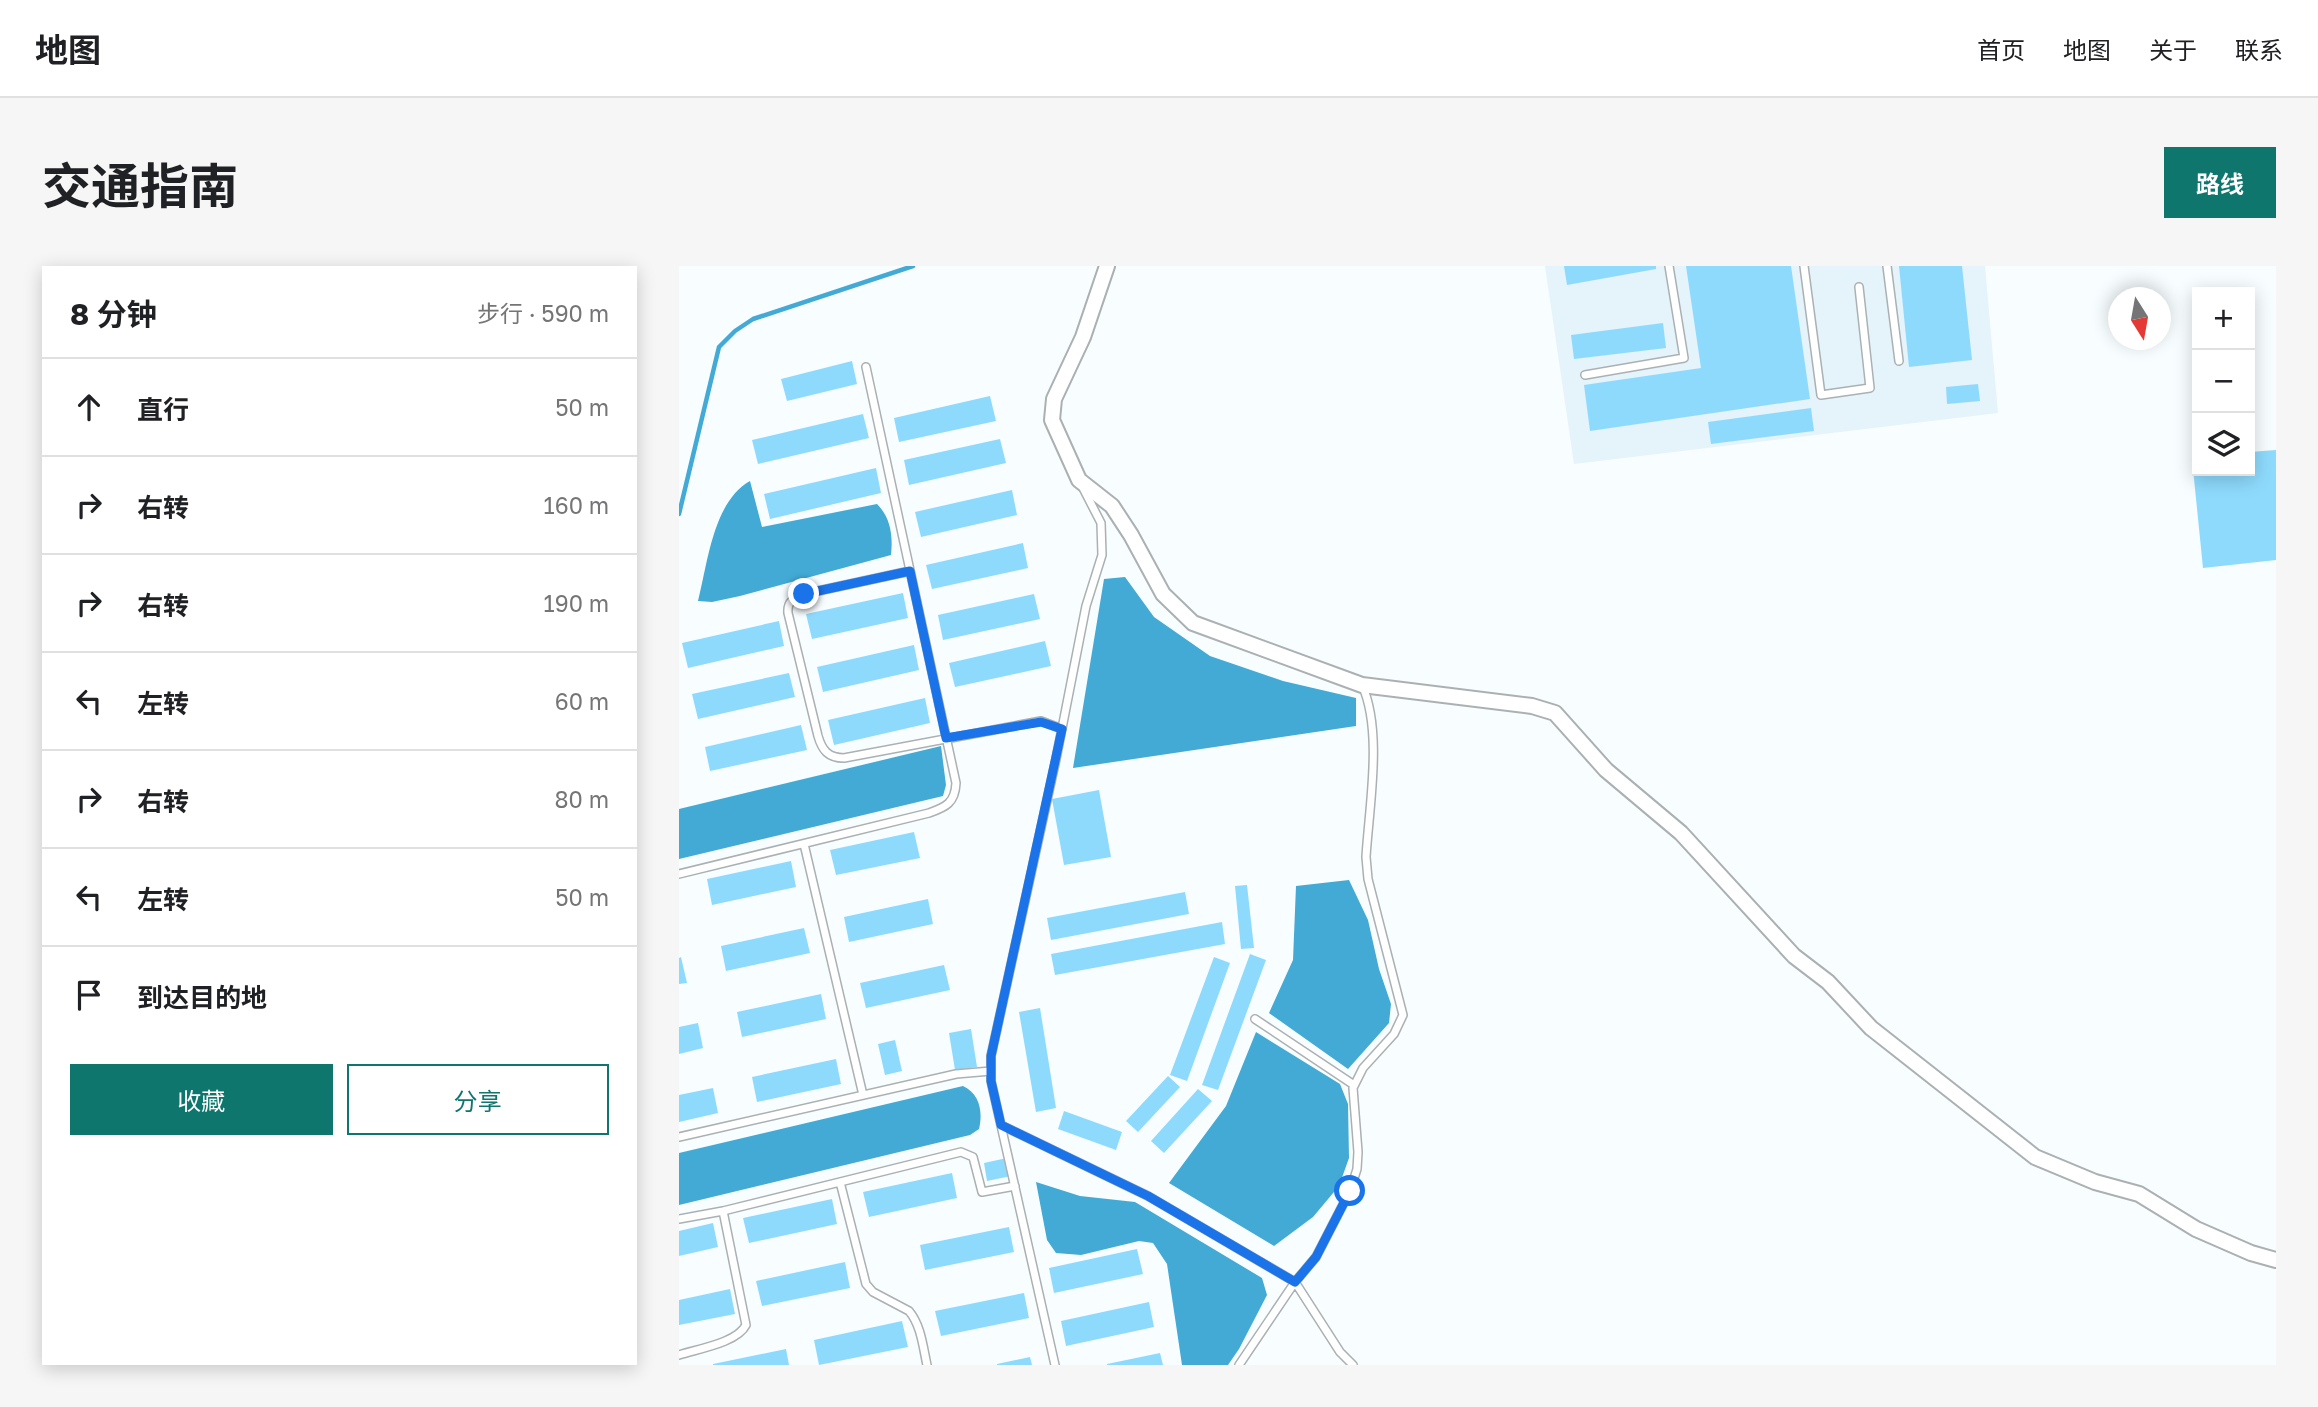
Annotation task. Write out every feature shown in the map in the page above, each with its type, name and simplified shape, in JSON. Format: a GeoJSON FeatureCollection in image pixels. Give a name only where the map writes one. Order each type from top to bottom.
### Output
{"type":"FeatureCollection","features":[{"type":"Feature","properties":{"kind":"street"},"geometry":{"type":"LineString","coordinates":[[1107,266],[1083,337],[1054,399],[1052,420],[1079,480],[1112,506],[1163,594],[1193,622],[1362,685],[1532,706],[1555,713],[1606,770],[1681,833],[1794,956],[1828,982],[1871,1028],[1986,1121],[2035,1157],[2053,1166],[2095,1182],[2139,1194],[2196,1229],[2251,1254],[2276,1260]]}},
{"type":"Feature","properties":{"kind":"lane"},"geometry":{"type":"LineString","coordinates":[[1585,375],[1684,358],[1669,266]]}},
{"type":"Feature","properties":{"kind":"lane"},"geometry":{"type":"LineString","coordinates":[[1804,266],[1821,395],[1870,388],[1860,288]]}},
{"type":"Feature","properties":{"kind":"lane"},"geometry":{"type":"LineString","coordinates":[[1887,266],[1899,361]]}},
{"type":"Feature","properties":{"kind":"lane"},"geometry":{"type":"LineString","coordinates":[[679,874],[929,813],[947,806],[954,798],[956,783],[866,367]]}},
{"type":"Feature","properties":{"kind":"lane"},"geometry":{"type":"LineString","coordinates":[[1055,1365],[1001,1125],[991,1071],[991,1056],[1086,607],[1100,563],[1103,535],[1100,519],[1079,480]]}},
{"type":"Feature","properties":{"kind":"lane"},"geometry":{"type":"LineString","coordinates":[[910,571],[804,594],[791,601],[788,613],[818,736],[827,753],[831,757],[844,758],[1041,722],[1062,729]]}},
{"type":"Feature","properties":{"kind":"lane"},"geometry":{"type":"LineString","coordinates":[[1240,1365],[1295,1282],[1316,1257],[1350,1191],[1357,1169],[1355,1085],[1363,1068],[1394,1034],[1401,1022],[1403,1010],[1375,914],[1368,879],[1366,858],[1374,726],[1369,699],[1362,685]]}},
{"type":"Feature","properties":{"kind":"lane"},"geometry":{"type":"LineString","coordinates":[[804,844],[863,1095]]}},
{"type":"Feature","properties":{"kind":"lane"},"geometry":{"type":"LineString","coordinates":[[1255,1019],[1355,1085]]}},
{"type":"Feature","properties":{"kind":"lane"},"geometry":{"type":"LineString","coordinates":[[679,1137],[956,1074],[991,1071]]}},
{"type":"Feature","properties":{"kind":"lane"},"geometry":{"type":"LineString","coordinates":[[1001,1125],[1148,1196],[1295,1282],[1340,1352],[1353,1365]]}},
{"type":"Feature","properties":{"kind":"lane"},"geometry":{"type":"LineString","coordinates":[[679,1219],[723,1211],[961,1152],[973,1157],[982,1192],[1015,1186]]}},
{"type":"Feature","properties":{"kind":"lane"},"geometry":{"type":"LineString","coordinates":[[840,1182],[866,1284],[873,1292],[909,1311],[913,1316],[919,1329],[927,1365]]}},
{"type":"Feature","properties":{"kind":"lane"},"geometry":{"type":"LineString","coordinates":[[679,1355],[732,1338],[746,1325],[723,1211]]}},
{"type":"Feature","properties":{"kind":"shaded area"},"geometry":{"type":"Polygon","coordinates":[[[1545,266],[1985,266],[1998,413],[1574,464],[1545,266]]]}},
{"type":"Feature","properties":{"kind":"water"},"geometry":{"type":"Polygon","coordinates":[[[750,481],[762,527],[877,504],[890,528],[891,555],[740,596],[712,602],[698,601],[709,551],[720,518],[728,503],[750,481]]]}},
{"type":"Feature","properties":{"kind":"water"},"geometry":{"type":"Polygon","coordinates":[[[1125,577],[1154,617],[1210,656],[1283,681],[1356,698],[1356,726],[1073,768],[1104,579],[1125,577]]]}},
{"type":"Feature","properties":{"kind":"water"},"geometry":{"type":"Polygon","coordinates":[[[941,746],[946,785],[943,796],[679,859],[679,809],[941,746]]]}},
{"type":"Feature","properties":{"kind":"water"},"geometry":{"type":"Polygon","coordinates":[[[1349,880],[1368,920],[1379,969],[1391,1004],[1389,1023],[1348,1069],[1269,1013],[1293,960],[1296,886],[1349,880]]]}},
{"type":"Feature","properties":{"kind":"water"},"geometry":{"type":"Polygon","coordinates":[[[1256,1032],[1340,1084],[1348,1104],[1349,1158],[1339,1186],[1313,1217],[1274,1246],[1169,1183],[1226,1106],[1256,1032]]]}},
{"type":"Feature","properties":{"kind":"water"},"geometry":{"type":"Polygon","coordinates":[[[963,1086],[977,1099],[981,1116],[979,1129],[970,1135],[679,1205],[679,1153],[963,1086]]]}},
{"type":"Feature","properties":{"kind":"water"},"geometry":{"type":"Polygon","coordinates":[[[1036,1182],[1080,1196],[1135,1202],[1262,1278],[1267,1295],[1228,1365],[1182,1365],[1167,1264],[1153,1243],[1139,1241],[1081,1255],[1056,1253],[1047,1240],[1036,1182]]]}},
{"type":"Feature","properties":{"kind":"building"},"geometry":{"type":"Polygon","coordinates":[[[1564,266],[1656,266],[1656,269],[1567,285],[1564,266]]]}},
{"type":"Feature","properties":{"kind":"building"},"geometry":{"type":"Polygon","coordinates":[[[1686,266],[1791,266],[1810,399],[1590,431],[1584,385],[1701,368],[1686,266]]]}},
{"type":"Feature","properties":{"kind":"building"},"geometry":{"type":"Polygon","coordinates":[[[1899,266],[1962,266],[1972,360],[1909,367],[1899,266]]]}},
{"type":"Feature","properties":{"kind":"building"},"geometry":{"type":"Polygon","coordinates":[[[1663,323],[1666,348],[1574,359],[1571,335],[1663,323]]]}},
{"type":"Feature","properties":{"kind":"building"},"geometry":{"type":"Polygon","coordinates":[[[852,361],[857,384],[787,401],[781,379],[852,361]]]}},
{"type":"Feature","properties":{"kind":"building"},"geometry":{"type":"Polygon","coordinates":[[[1978,384],[1980,401],[1947,404],[1946,387],[1978,384]]]}},
{"type":"Feature","properties":{"kind":"building"},"geometry":{"type":"Polygon","coordinates":[[[990,396],[996,421],[899,442],[894,418],[990,396]]]}},
{"type":"Feature","properties":{"kind":"building"},"geometry":{"type":"Polygon","coordinates":[[[1811,408],[1814,431],[1711,444],[1708,422],[1811,408]]]}},
{"type":"Feature","properties":{"kind":"building"},"geometry":{"type":"Polygon","coordinates":[[[863,414],[869,438],[758,464],[752,440],[863,414]]]}},
{"type":"Feature","properties":{"kind":"building"},"geometry":{"type":"Polygon","coordinates":[[[1000,439],[1006,463],[909,485],[904,460],[1000,439]]]}},
{"type":"Feature","properties":{"kind":"building"},"geometry":{"type":"Polygon","coordinates":[[[2276,450],[2276,560],[2203,568],[2194,476],[2255,476],[2255,452],[2276,450]]]}},
{"type":"Feature","properties":{"kind":"building"},"geometry":{"type":"Polygon","coordinates":[[[876,468],[881,493],[770,519],[764,494],[876,468]]]}},
{"type":"Feature","properties":{"kind":"building"},"geometry":{"type":"Polygon","coordinates":[[[1012,490],[1017,515],[921,537],[915,512],[1012,490]]]}},
{"type":"Feature","properties":{"kind":"building"},"geometry":{"type":"Polygon","coordinates":[[[1023,543],[1028,568],[932,589],[926,565],[1023,543]]]}},
{"type":"Feature","properties":{"kind":"building"},"geometry":{"type":"Polygon","coordinates":[[[903,593],[908,618],[812,639],[806,614],[903,593]]]}},
{"type":"Feature","properties":{"kind":"building"},"geometry":{"type":"Polygon","coordinates":[[[1034,594],[1040,619],[943,640],[938,615],[1034,594]]]}},
{"type":"Feature","properties":{"kind":"building"},"geometry":{"type":"Polygon","coordinates":[[[779,621],[784,646],[688,668],[682,643],[779,621]]]}},
{"type":"Feature","properties":{"kind":"building"},"geometry":{"type":"Polygon","coordinates":[[[1045,641],[1051,666],[955,687],[949,663],[1045,641]]]}},
{"type":"Feature","properties":{"kind":"building"},"geometry":{"type":"Polygon","coordinates":[[[914,645],[919,670],[823,692],[817,667],[914,645]]]}},
{"type":"Feature","properties":{"kind":"building"},"geometry":{"type":"Polygon","coordinates":[[[789,673],[795,697],[698,719],[692,694],[789,673]]]}},
{"type":"Feature","properties":{"kind":"building"},"geometry":{"type":"Polygon","coordinates":[[[925,698],[930,723],[834,745],[828,720],[925,698]]]}},
{"type":"Feature","properties":{"kind":"building"},"geometry":{"type":"Polygon","coordinates":[[[801,725],[807,750],[710,771],[705,747],[801,725]]]}},
{"type":"Feature","properties":{"kind":"building"},"geometry":{"type":"Polygon","coordinates":[[[1099,790],[1111,857],[1064,865],[1052,799],[1099,790]]]}},
{"type":"Feature","properties":{"kind":"building"},"geometry":{"type":"Polygon","coordinates":[[[914,832],[920,858],[836,875],[830,850],[914,832]]]}},
{"type":"Feature","properties":{"kind":"building"},"geometry":{"type":"Polygon","coordinates":[[[791,861],[796,887],[712,905],[707,879],[791,861]]]}},
{"type":"Feature","properties":{"kind":"building"},"geometry":{"type":"Polygon","coordinates":[[[1247,885],[1254,948],[1241,949],[1235,886],[1247,885]]]}},
{"type":"Feature","properties":{"kind":"building"},"geometry":{"type":"Polygon","coordinates":[[[1185,892],[1189,914],[1051,940],[1047,918],[1185,892]]]}},
{"type":"Feature","properties":{"kind":"building"},"geometry":{"type":"Polygon","coordinates":[[[928,899],[933,924],[849,942],[844,917],[928,899]]]}},
{"type":"Feature","properties":{"kind":"building"},"geometry":{"type":"Polygon","coordinates":[[[1222,922],[1225,944],[1055,975],[1051,954],[1222,922]]]}},
{"type":"Feature","properties":{"kind":"building"},"geometry":{"type":"Polygon","coordinates":[[[804,928],[810,953],[726,971],[721,946],[804,928]]]}},
{"type":"Feature","properties":{"kind":"building"},"geometry":{"type":"Polygon","coordinates":[[[1250,954],[1266,960],[1218,1090],[1202,1085],[1250,954]]]}},
{"type":"Feature","properties":{"kind":"building"},"geometry":{"type":"Polygon","coordinates":[[[681,957],[687,983],[679,984],[679,958],[681,957]]]}},
{"type":"Feature","properties":{"kind":"building"},"geometry":{"type":"Polygon","coordinates":[[[1214,957],[1230,963],[1187,1081],[1170,1075],[1214,957]]]}},
{"type":"Feature","properties":{"kind":"building"},"geometry":{"type":"Polygon","coordinates":[[[944,965],[950,990],[866,1008],[860,983],[944,965]]]}},
{"type":"Feature","properties":{"kind":"building"},"geometry":{"type":"Polygon","coordinates":[[[821,994],[826,1019],[742,1037],[737,1012],[821,994]]]}},
{"type":"Feature","properties":{"kind":"building"},"geometry":{"type":"Polygon","coordinates":[[[1040,1008],[1056,1108],[1036,1112],[1019,1012],[1040,1008]]]}},
{"type":"Feature","properties":{"kind":"building"},"geometry":{"type":"Polygon","coordinates":[[[698,1023],[703,1048],[679,1054],[679,1027],[698,1023]]]}},
{"type":"Feature","properties":{"kind":"building"},"geometry":{"type":"Polygon","coordinates":[[[971,1029],[977,1067],[955,1070],[949,1033],[971,1029]]]}},
{"type":"Feature","properties":{"kind":"building"},"geometry":{"type":"Polygon","coordinates":[[[895,1040],[902,1071],[885,1075],[878,1044],[895,1040]]]}},
{"type":"Feature","properties":{"kind":"building"},"geometry":{"type":"Polygon","coordinates":[[[836,1059],[841,1084],[757,1102],[752,1077],[836,1059]]]}},
{"type":"Feature","properties":{"kind":"building"},"geometry":{"type":"Polygon","coordinates":[[[1168,1076],[1180,1087],[1138,1132],[1126,1121],[1168,1076]]]}},
{"type":"Feature","properties":{"kind":"building"},"geometry":{"type":"Polygon","coordinates":[[[713,1088],[718,1113],[679,1122],[679,1095],[713,1088]]]}},
{"type":"Feature","properties":{"kind":"building"},"geometry":{"type":"Polygon","coordinates":[[[1198,1089],[1212,1101],[1164,1153],[1151,1141],[1198,1089]]]}},
{"type":"Feature","properties":{"kind":"building"},"geometry":{"type":"Polygon","coordinates":[[[1064,1111],[1122,1132],[1116,1150],[1058,1129],[1064,1111]]]}},
{"type":"Feature","properties":{"kind":"building"},"geometry":{"type":"Polygon","coordinates":[[[1007,1158],[1011,1176],[987,1181],[984,1163],[1007,1158]]]}},
{"type":"Feature","properties":{"kind":"building"},"geometry":{"type":"Polygon","coordinates":[[[952,1173],[957,1198],[869,1217],[863,1192],[952,1173]]]}},
{"type":"Feature","properties":{"kind":"building"},"geometry":{"type":"Polygon","coordinates":[[[832,1199],[837,1224],[749,1243],[743,1218],[832,1199]]]}},
{"type":"Feature","properties":{"kind":"building"},"geometry":{"type":"Polygon","coordinates":[[[713,1223],[718,1247],[679,1256],[679,1231],[713,1223]]]}},
{"type":"Feature","properties":{"kind":"building"},"geometry":{"type":"Polygon","coordinates":[[[1009,1227],[1014,1252],[925,1270],[920,1245],[1009,1227]]]}},
{"type":"Feature","properties":{"kind":"building"},"geometry":{"type":"Polygon","coordinates":[[[1137,1249],[1143,1274],[1054,1293],[1049,1268],[1137,1249]]]}},
{"type":"Feature","properties":{"kind":"building"},"geometry":{"type":"Polygon","coordinates":[[[845,1262],[850,1288],[762,1306],[756,1281],[845,1262]]]}},
{"type":"Feature","properties":{"kind":"building"},"geometry":{"type":"Polygon","coordinates":[[[730,1289],[735,1314],[679,1325],[679,1300],[730,1289]]]}},
{"type":"Feature","properties":{"kind":"building"},"geometry":{"type":"Polygon","coordinates":[[[1024,1293],[1029,1318],[941,1336],[935,1311],[1024,1293]]]}},
{"type":"Feature","properties":{"kind":"building"},"geometry":{"type":"Polygon","coordinates":[[[1149,1302],[1154,1327],[1066,1346],[1061,1321],[1149,1302]]]}},
{"type":"Feature","properties":{"kind":"building"},"geometry":{"type":"Polygon","coordinates":[[[902,1321],[908,1347],[819,1365],[814,1340],[902,1321]]]}},
{"type":"Feature","properties":{"kind":"building"},"geometry":{"type":"Polygon","coordinates":[[[786,1349],[789,1365],[713,1365],[713,1364],[786,1349]]]}},
{"type":"Feature","properties":{"kind":"building"},"geometry":{"type":"Polygon","coordinates":[[[1160,1353],[1163,1365],[1107,1365],[1107,1364],[1160,1353]]]}},
{"type":"Feature","properties":{"kind":"building"},"geometry":{"type":"Polygon","coordinates":[[[1030,1357],[1032,1365],[997,1365],[997,1364],[1030,1357]]]}},
{"type":"Feature","properties":{"kind":"waterway"},"geometry":{"type":"LineString","coordinates":[[679,514],[719,347],[735,331],[753,319],[913,266]]}},
{"type":"Feature","properties":{"kind":"route"},"geometry":{"type":"LineString","coordinates":[[804,594],[910,571],[946,738],[1041,722],[1062,729],[991,1056],[991,1081],[1001,1125],[1148,1196],[1295,1282],[1316,1257],[1350,1191]]}}]}
